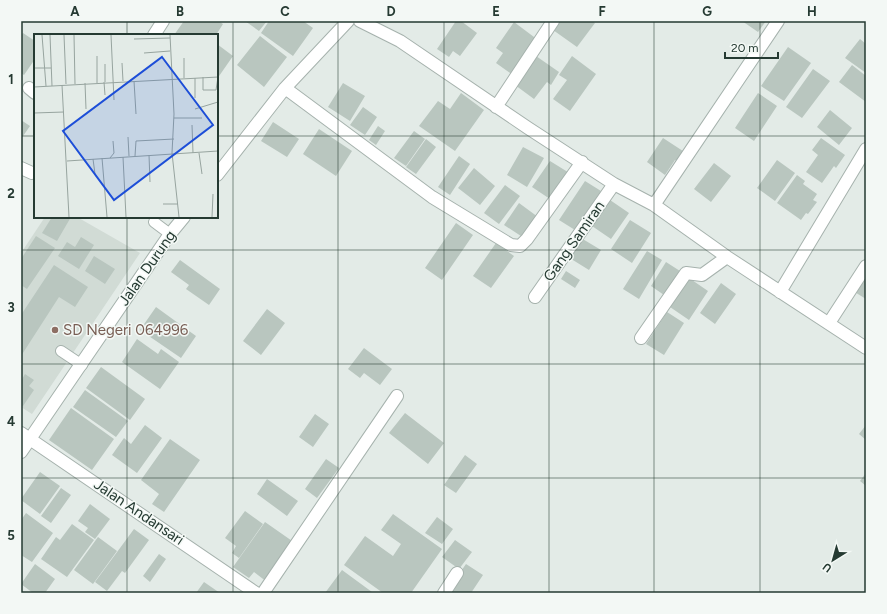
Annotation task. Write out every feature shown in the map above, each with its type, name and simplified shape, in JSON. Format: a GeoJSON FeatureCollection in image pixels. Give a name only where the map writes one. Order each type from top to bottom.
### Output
{"type":"FeatureCollection","features":[{"type":"Feature","properties":{"kind":"street"},"geometry":{"type":"LineString","coordinates":[[155,34],[163,21]]}},
{"type":"Feature","properties":{"kind":"street"},"geometry":{"type":"LineString","coordinates":[[218,174],[285,88],[348,21]]}},
{"type":"Feature","properties":{"kind":"street"},"geometry":{"type":"LineString","coordinates":[[360,21],[400,41],[496,107],[614,184],[654,205],[727,257],[866,348]]}},
{"type":"Feature","properties":{"kind":"street"},"geometry":{"type":"LineString","coordinates":[[496,107],[553,21]]}},
{"type":"Feature","properties":{"kind":"street"},"geometry":{"type":"LineString","coordinates":[[654,205],[778,21]]}},
{"type":"Feature","properties":{"kind":"street"},"geometry":{"type":"LineString","coordinates":[[285,88],[432,197],[511,245],[520,246],[527,238],[582,162]]}},
{"type":"Feature","properties":{"kind":"street"},"geometry":{"type":"LineString","coordinates":[[780,292],[866,149]]}},
{"type":"Feature","properties":{"kind":"street","name":"Gang Samiran"},"geometry":{"type":"LineString","coordinates":[[535,298],[614,184]]}},
{"type":"Feature","properties":{"kind":"street","name":"Jalan Durung"},"geometry":{"type":"LineString","coordinates":[[21,452],[25,436],[82,365],[170,234],[183,218]]}},
{"type":"Feature","properties":{"kind":"street"},"geometry":{"type":"LineString","coordinates":[[641,338],[686,273],[702,275],[727,257]]}},
{"type":"Feature","properties":{"kind":"street"},"geometry":{"type":"LineString","coordinates":[[829,323],[866,266]]}},
{"type":"Feature","properties":{"kind":"street"},"geometry":{"type":"LineString","coordinates":[[263,593],[397,396]]}},
{"type":"Feature","properties":{"kind":"street","name":"Jalan Andansari"},"geometry":{"type":"LineString","coordinates":[[25,436],[256,593]]}},
{"type":"Feature","properties":{"kind":"street"},"geometry":{"type":"LineString","coordinates":[[444,593],[457,573]]}},
{"type":"Feature","properties":{"kind":"lane"},"geometry":{"type":"LineString","coordinates":[[154,222],[170,234]]}},
{"type":"Feature","properties":{"kind":"lane"},"geometry":{"type":"LineString","coordinates":[[61,351],[82,365]]}},
{"type":"Feature","properties":{"kind":"shaded area","name":"SD Negeri 064996"},"geometry":{"type":"Polygon","coordinates":[[[44,218],[79,218],[140,253],[32,414],[21,407],[21,303],[23,300],[21,299],[21,253],[44,218]]]}},
{"type":"Feature","properties":{"kind":"building"},"geometry":{"type":"Polygon","coordinates":[[[184,21],[218,21],[223,24],[217,34],[175,34],[184,21]]]}},
{"type":"Feature","properties":{"kind":"building"},"geometry":{"type":"Polygon","coordinates":[[[245,21],[267,21],[259,31],[245,21]]]}},
{"type":"Feature","properties":{"kind":"building"},"geometry":{"type":"Polygon","coordinates":[[[269,21],[303,21],[313,28],[293,56],[261,33],[269,21]]]}},
{"type":"Feature","properties":{"kind":"building"},"geometry":{"type":"Polygon","coordinates":[[[456,21],[461,21],[477,33],[460,56],[453,51],[449,57],[437,49],[456,21]]]}},
{"type":"Feature","properties":{"kind":"building"},"geometry":{"type":"Polygon","coordinates":[[[560,21],[592,21],[595,23],[577,47],[553,30],[560,21]]]}},
{"type":"Feature","properties":{"kind":"building"},"geometry":{"type":"Polygon","coordinates":[[[742,21],[766,21],[758,32],[742,21]]]}},
{"type":"Feature","properties":{"kind":"building"},"geometry":{"type":"Polygon","coordinates":[[[514,22],[538,40],[513,75],[496,63],[503,53],[496,48],[514,22]]]}},
{"type":"Feature","properties":{"kind":"building"},"geometry":{"type":"Polygon","coordinates":[[[23,33],[34,40],[34,60],[24,75],[21,73],[21,36],[23,33]]]}},
{"type":"Feature","properties":{"kind":"building"},"geometry":{"type":"Polygon","coordinates":[[[260,36],[287,57],[264,87],[237,65],[260,36]]]}},
{"type":"Feature","properties":{"kind":"building"},"geometry":{"type":"Polygon","coordinates":[[[860,39],[866,44],[866,73],[845,58],[860,39]]]}},
{"type":"Feature","properties":{"kind":"building"},"geometry":{"type":"Polygon","coordinates":[[[218,45],[233,56],[218,78],[218,45]]]}},
{"type":"Feature","properties":{"kind":"building"},"geometry":{"type":"Polygon","coordinates":[[[788,47],[811,63],[784,101],[761,86],[788,47]]]}},
{"type":"Feature","properties":{"kind":"building"},"geometry":{"type":"Polygon","coordinates":[[[536,56],[559,72],[551,85],[547,82],[534,99],[515,85],[536,56]]]}},
{"type":"Feature","properties":{"kind":"building"},"geometry":{"type":"Polygon","coordinates":[[[572,56],[596,74],[570,111],[553,99],[567,80],[559,75],[572,56]]]}},
{"type":"Feature","properties":{"kind":"building"},"geometry":{"type":"Polygon","coordinates":[[[852,65],[866,76],[866,102],[839,82],[852,65]]]}},
{"type":"Feature","properties":{"kind":"building"},"geometry":{"type":"Polygon","coordinates":[[[813,69],[830,81],[802,118],[786,107],[813,69]]]}},
{"type":"Feature","properties":{"kind":"building"},"geometry":{"type":"Polygon","coordinates":[[[343,83],[365,96],[350,121],[328,107],[343,83]]]}},
{"type":"Feature","properties":{"kind":"building"},"geometry":{"type":"Polygon","coordinates":[[[461,93],[484,110],[455,151],[419,126],[438,101],[450,109],[461,93]]]}},
{"type":"Feature","properties":{"kind":"building"},"geometry":{"type":"Polygon","coordinates":[[[758,93],[777,106],[754,141],[735,128],[758,93]]]}},
{"type":"Feature","properties":{"kind":"building"},"geometry":{"type":"Polygon","coordinates":[[[363,107],[377,117],[365,135],[350,125],[363,107]]]}},
{"type":"Feature","properties":{"kind":"building"},"geometry":{"type":"Polygon","coordinates":[[[830,110],[852,128],[839,145],[817,127],[830,110]]]}},
{"type":"Feature","properties":{"kind":"building"},"geometry":{"type":"Polygon","coordinates":[[[21,120],[30,126],[21,139],[21,120]]]}},
{"type":"Feature","properties":{"kind":"building"},"geometry":{"type":"Polygon","coordinates":[[[273,122],[299,139],[287,157],[261,141],[273,122]]]}},
{"type":"Feature","properties":{"kind":"building"},"geometry":{"type":"Polygon","coordinates":[[[378,126],[385,131],[376,145],[369,140],[378,126]]]}},
{"type":"Feature","properties":{"kind":"building"},"geometry":{"type":"Polygon","coordinates":[[[319,129],[352,151],[336,176],[303,154],[319,129]]]}},
{"type":"Feature","properties":{"kind":"building"},"geometry":{"type":"Polygon","coordinates":[[[414,131],[425,139],[406,166],[394,158],[414,131]]]}},
{"type":"Feature","properties":{"kind":"building"},"geometry":{"type":"Polygon","coordinates":[[[663,138],[686,153],[680,163],[675,160],[665,175],[647,162],[663,138]]]}},
{"type":"Feature","properties":{"kind":"building"},"geometry":{"type":"Polygon","coordinates":[[[821,138],[845,155],[836,168],[834,166],[822,183],[806,172],[818,155],[812,150],[821,138]]]}},
{"type":"Feature","properties":{"kind":"building"},"geometry":{"type":"Polygon","coordinates":[[[426,139],[436,147],[416,174],[406,167],[426,139]]]}},
{"type":"Feature","properties":{"kind":"building"},"geometry":{"type":"Polygon","coordinates":[[[523,147],[544,158],[527,187],[507,175],[523,147]]]}},
{"type":"Feature","properties":{"kind":"building"},"geometry":{"type":"Polygon","coordinates":[[[459,156],[470,164],[450,195],[438,187],[459,156]]]}},
{"type":"Feature","properties":{"kind":"building"},"geometry":{"type":"Polygon","coordinates":[[[777,160],[795,173],[775,201],[757,188],[777,160]]]}},
{"type":"Feature","properties":{"kind":"building"},"geometry":{"type":"Polygon","coordinates":[[[550,161],[571,174],[553,201],[532,187],[550,161]]]}},
{"type":"Feature","properties":{"kind":"building"},"geometry":{"type":"Polygon","coordinates":[[[714,163],[731,176],[711,202],[694,189],[714,163]]]}},
{"type":"Feature","properties":{"kind":"building"},"geometry":{"type":"Polygon","coordinates":[[[474,168],[495,186],[480,205],[458,188],[474,168]]]}},
{"type":"Feature","properties":{"kind":"building"},"geometry":{"type":"Polygon","coordinates":[[[797,175],[805,181],[803,184],[817,194],[813,200],[817,202],[808,214],[806,213],[801,220],[777,203],[797,175]]]}},
{"type":"Feature","properties":{"kind":"building"},"geometry":{"type":"Polygon","coordinates":[[[585,181],[601,191],[575,230],[559,220],[585,181]]]}},
{"type":"Feature","properties":{"kind":"building"},"geometry":{"type":"Polygon","coordinates":[[[505,185],[520,196],[499,224],[484,213],[505,185]]]}},
{"type":"Feature","properties":{"kind":"building"},"geometry":{"type":"Polygon","coordinates":[[[610,200],[629,213],[611,239],[592,226],[610,200]]]}},
{"type":"Feature","properties":{"kind":"building"},"geometry":{"type":"Polygon","coordinates":[[[519,203],[538,217],[524,238],[504,225],[519,203]]]}},
{"type":"Feature","properties":{"kind":"building"},"geometry":{"type":"Polygon","coordinates":[[[51,218],[70,218],[57,241],[42,233],[51,218]]]}},
{"type":"Feature","properties":{"kind":"building"},"geometry":{"type":"Polygon","coordinates":[[[630,220],[651,233],[632,263],[611,249],[630,220]]]}},
{"type":"Feature","properties":{"kind":"building"},"geometry":{"type":"Polygon","coordinates":[[[456,223],[473,235],[442,280],[425,268],[456,223]]]}},
{"type":"Feature","properties":{"kind":"building"},"geometry":{"type":"Polygon","coordinates":[[[36,236],[55,248],[27,289],[21,285],[21,259],[36,236]]]}},
{"type":"Feature","properties":{"kind":"building"},"geometry":{"type":"Polygon","coordinates":[[[81,237],[94,245],[79,269],[58,256],[67,242],[75,247],[81,237]]]}},
{"type":"Feature","properties":{"kind":"building"},"geometry":{"type":"Polygon","coordinates":[[[581,238],[601,250],[589,270],[568,257],[581,238]]]}},
{"type":"Feature","properties":{"kind":"building"},"geometry":{"type":"Polygon","coordinates":[[[496,243],[514,256],[491,288],[473,276],[496,243]]]}},
{"type":"Feature","properties":{"kind":"building"},"geometry":{"type":"Polygon","coordinates":[[[647,251],[662,260],[639,299],[623,289],[647,251]]]}},
{"type":"Feature","properties":{"kind":"building"},"geometry":{"type":"Polygon","coordinates":[[[94,256],[115,269],[105,284],[85,271],[94,256]]]}},
{"type":"Feature","properties":{"kind":"building"},"geometry":{"type":"Polygon","coordinates":[[[180,260],[220,289],[209,305],[186,289],[189,285],[171,272],[180,260]]]}},
{"type":"Feature","properties":{"kind":"building"},"geometry":{"type":"Polygon","coordinates":[[[666,262],[680,271],[664,295],[651,286],[666,262]]]}},
{"type":"Feature","properties":{"kind":"building"},"geometry":{"type":"Polygon","coordinates":[[[54,265],[88,287],[75,307],[59,297],[21,356],[21,315],[54,265]]]}},
{"type":"Feature","properties":{"kind":"building"},"geometry":{"type":"Polygon","coordinates":[[[566,271],[580,280],[575,288],[561,279],[566,271]]]}},
{"type":"Feature","properties":{"kind":"building"},"geometry":{"type":"Polygon","coordinates":[[[866,273],[866,299],[853,291],[866,273]]]}},
{"type":"Feature","properties":{"kind":"building"},"geometry":{"type":"Polygon","coordinates":[[[689,278],[708,291],[689,320],[670,307],[689,278]]]}},
{"type":"Feature","properties":{"kind":"building"},"geometry":{"type":"Polygon","coordinates":[[[721,283],[736,294],[715,324],[700,313],[721,283]]]}},
{"type":"Feature","properties":{"kind":"building"},"geometry":{"type":"Polygon","coordinates":[[[156,307],[196,336],[181,358],[140,330],[156,307]]]}},
{"type":"Feature","properties":{"kind":"building"},"geometry":{"type":"Polygon","coordinates":[[[267,309],[285,323],[261,355],[243,341],[267,309]]]}},
{"type":"Feature","properties":{"kind":"building"},"geometry":{"type":"Polygon","coordinates":[[[667,312],[684,323],[664,355],[646,344],[667,312]]]}},
{"type":"Feature","properties":{"kind":"building"},"geometry":{"type":"Polygon","coordinates":[[[137,339],[158,354],[161,349],[179,362],[160,389],[122,362],[137,339]]]}},
{"type":"Feature","properties":{"kind":"building"},"geometry":{"type":"Polygon","coordinates":[[[364,348],[392,369],[380,385],[364,373],[360,378],[348,369],[364,348]]]}},
{"type":"Feature","properties":{"kind":"building"},"geometry":{"type":"Polygon","coordinates":[[[101,367],[145,399],[130,420],[86,388],[101,367]]]}},
{"type":"Feature","properties":{"kind":"building"},"geometry":{"type":"Polygon","coordinates":[[[25,374],[34,380],[29,386],[34,390],[23,406],[21,405],[21,381],[25,374]]]}},
{"type":"Feature","properties":{"kind":"building"},"geometry":{"type":"Polygon","coordinates":[[[85,390],[128,421],[116,437],[73,407],[85,390]]]}},
{"type":"Feature","properties":{"kind":"building"},"geometry":{"type":"Polygon","coordinates":[[[71,408],[114,439],[92,470],[49,440],[71,408]]]}},
{"type":"Feature","properties":{"kind":"building"},"geometry":{"type":"Polygon","coordinates":[[[405,413],[444,443],[428,464],[389,433],[405,413]]]}},
{"type":"Feature","properties":{"kind":"building"},"geometry":{"type":"Polygon","coordinates":[[[315,414],[329,424],[313,447],[299,437],[315,414]]]}},
{"type":"Feature","properties":{"kind":"building"},"geometry":{"type":"Polygon","coordinates":[[[145,425],[162,438],[137,473],[112,455],[124,438],[131,444],[145,425]]]}},
{"type":"Feature","properties":{"kind":"building"},"geometry":{"type":"Polygon","coordinates":[[[866,425],[866,440],[859,434],[866,425]]]}},
{"type":"Feature","properties":{"kind":"building"},"geometry":{"type":"Polygon","coordinates":[[[170,439],[200,460],[164,512],[152,504],[159,494],[141,480],[170,439]]]}},
{"type":"Feature","properties":{"kind":"building"},"geometry":{"type":"Polygon","coordinates":[[[465,455],[477,464],[456,493],[444,485],[465,455]]]}},
{"type":"Feature","properties":{"kind":"building"},"geometry":{"type":"Polygon","coordinates":[[[326,459],[339,468],[317,498],[305,489],[326,459]]]}},
{"type":"Feature","properties":{"kind":"building"},"geometry":{"type":"Polygon","coordinates":[[[40,472],[60,486],[40,514],[21,499],[40,472]]]}},
{"type":"Feature","properties":{"kind":"building"},"geometry":{"type":"Polygon","coordinates":[[[866,473],[866,486],[860,481],[866,473]]]}},
{"type":"Feature","properties":{"kind":"building"},"geometry":{"type":"Polygon","coordinates":[[[267,479],[298,501],[287,516],[257,494],[267,479]]]}},
{"type":"Feature","properties":{"kind":"building"},"geometry":{"type":"Polygon","coordinates":[[[61,488],[71,495],[51,523],[41,516],[61,488]]]}},
{"type":"Feature","properties":{"kind":"building"},"geometry":{"type":"Polygon","coordinates":[[[90,504],[110,519],[95,539],[85,532],[88,528],[78,521],[90,504]]]}},
{"type":"Feature","properties":{"kind":"building"},"geometry":{"type":"Polygon","coordinates":[[[245,511],[263,524],[239,558],[232,553],[236,546],[225,538],[245,511]]]}},
{"type":"Feature","properties":{"kind":"building"},"geometry":{"type":"Polygon","coordinates":[[[26,513],[53,533],[32,562],[21,555],[21,520],[26,513]]]}},
{"type":"Feature","properties":{"kind":"building"},"geometry":{"type":"Polygon","coordinates":[[[393,514],[442,549],[411,593],[383,593],[344,565],[365,536],[393,556],[401,544],[381,530],[393,514]]]}},
{"type":"Feature","properties":{"kind":"building"},"geometry":{"type":"Polygon","coordinates":[[[437,517],[453,529],[442,544],[425,533],[437,517]]]}},
{"type":"Feature","properties":{"kind":"building"},"geometry":{"type":"Polygon","coordinates":[[[265,522],[295,543],[267,582],[254,572],[249,578],[233,567],[265,522]]]}},
{"type":"Feature","properties":{"kind":"building"},"geometry":{"type":"Polygon","coordinates":[[[72,524],[94,540],[67,577],[41,559],[56,537],[60,540],[72,524]]]}},
{"type":"Feature","properties":{"kind":"building"},"geometry":{"type":"Polygon","coordinates":[[[134,529],[149,540],[125,573],[122,571],[107,591],[95,582],[134,529]]]}},
{"type":"Feature","properties":{"kind":"building"},"geometry":{"type":"Polygon","coordinates":[[[98,537],[117,551],[93,584],[74,570],[98,537]]]}},
{"type":"Feature","properties":{"kind":"building"},"geometry":{"type":"Polygon","coordinates":[[[455,540],[472,552],[459,569],[442,557],[455,540]]]}},
{"type":"Feature","properties":{"kind":"building"},"geometry":{"type":"Polygon","coordinates":[[[159,554],[166,559],[150,582],[143,576],[159,554]]]}},
{"type":"Feature","properties":{"kind":"building"},"geometry":{"type":"Polygon","coordinates":[[[35,564],[55,579],[45,593],[33,593],[21,584],[35,564]]]}},
{"type":"Feature","properties":{"kind":"building"},"geometry":{"type":"Polygon","coordinates":[[[466,564],[483,575],[471,593],[446,593],[466,564]]]}},
{"type":"Feature","properties":{"kind":"building"},"geometry":{"type":"Polygon","coordinates":[[[342,570],[372,592],[325,593],[342,570]]]}},
{"type":"Feature","properties":{"kind":"building"},"geometry":{"type":"Polygon","coordinates":[[[204,582],[220,593],[196,593],[204,582]]]}},
{"type":"Feature","properties":{"kind":"place","name":"SD Negeri 064996"},"geometry":{"type":"Point","coordinates":[55,330]}}]}
